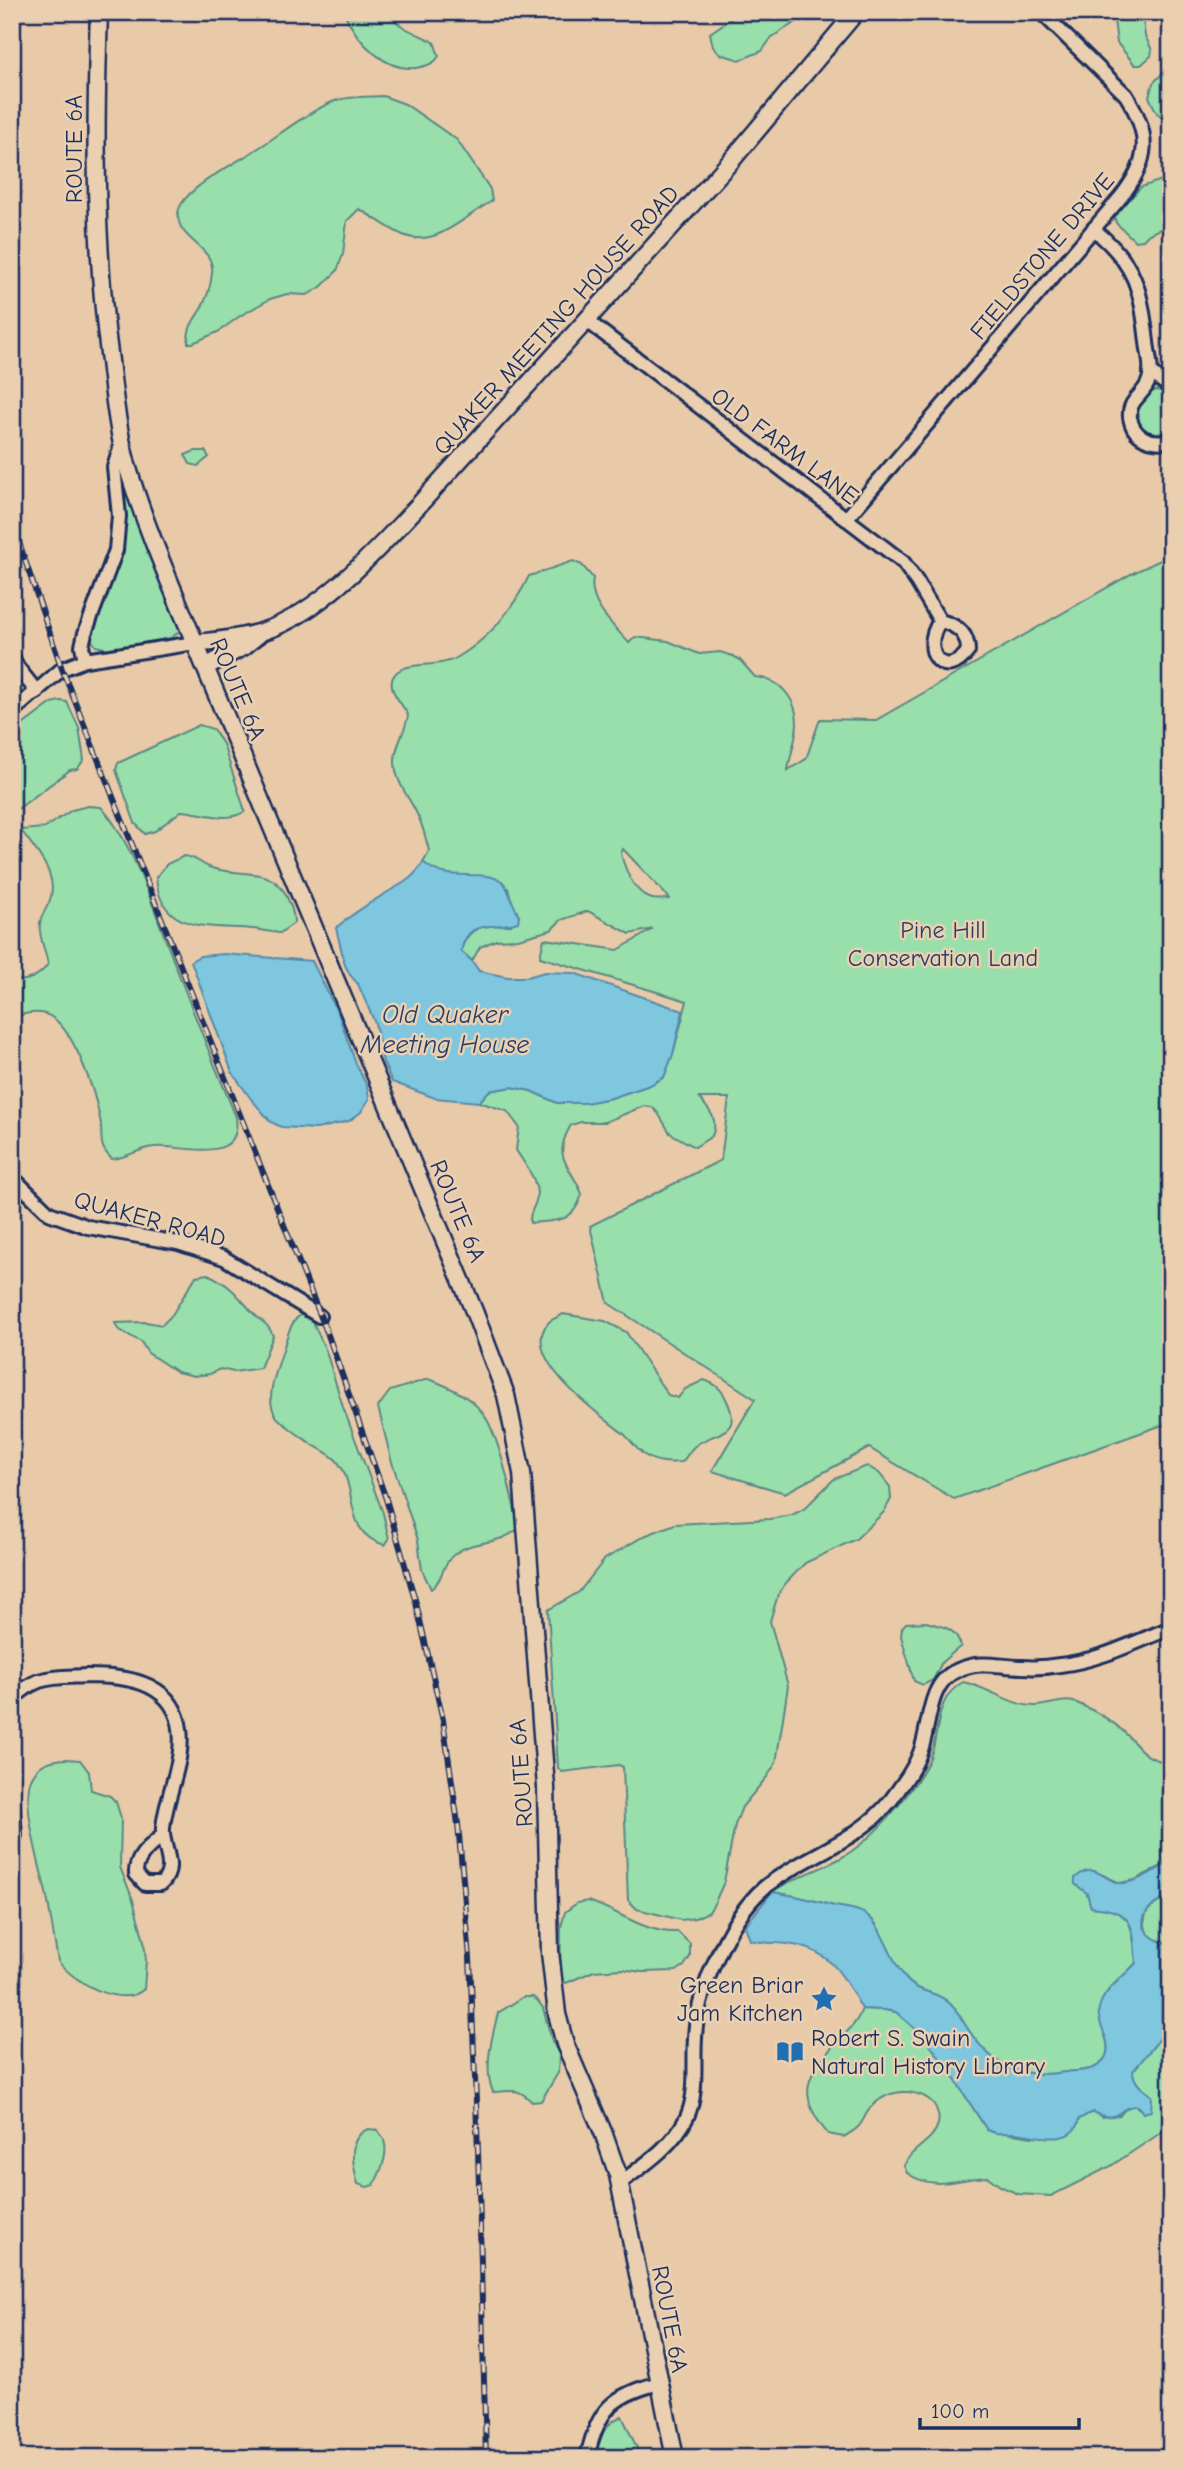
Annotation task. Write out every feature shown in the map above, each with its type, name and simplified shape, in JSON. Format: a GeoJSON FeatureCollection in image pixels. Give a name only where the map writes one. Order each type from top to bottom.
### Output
{"type":"FeatureCollection","features":[{"type":"Feature","properties":{"kind":"main road","name":"ROUTE 6A"},"geometry":{"type":"LineString","coordinates":[[99,12],[95,150],[97,236],[107,342],[122,442],[143,512],[195,643],[435,1215],[506,1395],[519,1452],[525,1508],[546,1787],[551,1963],[557,2014],[565,2044],[603,2132],[620,2183],[675,2458]]}},
{"type":"Feature","properties":{"kind":"main road","name":"QUAKER MEETING HOUSE ROAD"},"geometry":{"type":"LineString","coordinates":[[205,667],[317,601],[370,556],[754,136],[856,12]]}},
{"type":"Feature","properties":{"kind":"main road","name":"QUAKER MEETING HOUSE ROAD"},"geometry":{"type":"LineString","coordinates":[[195,643],[264,631]]}},
{"type":"Feature","properties":{"kind":"street","name":"FIELDSTONE DRIVE"},"geometry":{"type":"LineString","coordinates":[[846,519],[1135,180],[1142,164],[1142,129],[1136,111],[1125,94],[1041,12]]}},
{"type":"Feature","properties":{"kind":"street"},"geometry":{"type":"LineString","coordinates":[[1093,229],[1117,250],[1134,276],[1145,326],[1150,372],[1146,386],[1132,403],[1132,424],[1140,436],[1148,441],[1158,443],[1171,440]]}},
{"type":"Feature","properties":{"kind":"street","name":"OLD FARM LANE"},"geometry":{"type":"LineString","coordinates":[[586,320],[903,562],[940,621]]}},
{"type":"Feature","properties":{"kind":"street"},"geometry":{"type":"LineString","coordinates":[[1150,372],[1171,388]]}},
{"type":"Feature","properties":{"kind":"street"},"geometry":{"type":"LineString","coordinates":[[85,660],[82,646],[85,634],[117,543],[119,516],[114,467],[122,442]]}},
{"type":"Feature","properties":{"kind":"street"},"geometry":{"type":"LineString","coordinates":[[12,712],[62,669],[85,660],[195,643]]}},
{"type":"Feature","properties":{"kind":"street"},"geometry":{"type":"LineString","coordinates":[[12,657],[37,692]]}},
{"type":"Feature","properties":{"kind":"street","name":"QUAKER ROAD"},"geometry":{"type":"LineString","coordinates":[[12,1177],[50,1213],[88,1227],[177,1243],[224,1258],[319,1316]]}},
{"type":"Feature","properties":{"kind":"street"},"geometry":{"type":"LineString","coordinates":[[620,2183],[665,2146],[688,2115],[694,2087],[695,2040],[700,2006],[713,1965],[741,1914],[767,1885],[845,1839],[878,1814],[891,1800],[920,1752],[934,1698],[947,1675],[971,1665],[987,1663],[1022,1667],[1062,1665],[1091,1659],[1171,1628]]}},
{"type":"Feature","properties":{"kind":"street"},"geometry":{"type":"LineString","coordinates":[[12,1699],[38,1681],[60,1677],[126,1678],[152,1686],[166,1697],[179,1720],[181,1735],[162,1836]]}},
{"type":"Feature","properties":{"kind":"street"},"geometry":{"type":"LineString","coordinates":[[12,1800],[15,1835],[12,1840]]}},
{"type":"Feature","properties":{"kind":"street"},"geometry":{"type":"LineString","coordinates":[[587,2458],[597,2425],[605,2410],[624,2395],[659,2383]]}},
{"type":"Feature","properties":{"kind":"green space"},"geometry":{"type":"Polygon","coordinates":[[[344,12],[389,12],[403,27],[434,42],[439,56],[421,67],[396,66],[385,61],[356,34],[344,12]]]}},
{"type":"Feature","properties":{"kind":"green space"},"geometry":{"type":"Polygon","coordinates":[[[733,12],[812,12],[772,37],[762,51],[740,60],[720,54],[713,47],[710,33],[732,18],[733,12]]]}},
{"type":"Feature","properties":{"kind":"green space"},"geometry":{"type":"Polygon","coordinates":[[[1113,12],[1142,12],[1145,36],[1152,50],[1151,56],[1141,65],[1135,65],[1117,43],[1113,12]]]}},
{"type":"Feature","properties":{"kind":"green space"},"geometry":{"type":"Polygon","coordinates":[[[1171,65],[1171,118],[1165,119],[1157,113],[1149,97],[1153,83],[1171,65]]]}},
{"type":"Feature","properties":{"kind":"green space"},"geometry":{"type":"Polygon","coordinates":[[[383,96],[405,104],[457,140],[490,189],[492,201],[449,229],[427,238],[403,235],[359,209],[347,221],[343,254],[337,271],[321,287],[307,295],[287,294],[270,299],[218,332],[188,343],[190,329],[210,287],[212,273],[208,257],[180,225],[180,206],[187,197],[210,178],[320,108],[342,99],[383,96]]]}},
{"type":"Feature","properties":{"kind":"green space"},"geometry":{"type":"Polygon","coordinates":[[[1171,177],[1171,224],[1149,234],[1143,240],[1135,241],[1116,223],[1114,216],[1141,187],[1171,177]]]}},
{"type":"Feature","properties":{"kind":"green space"},"geometry":{"type":"Polygon","coordinates":[[[1157,390],[1171,394],[1171,433],[1159,436],[1149,434],[1142,428],[1137,412],[1139,403],[1146,395],[1157,390]]]}},
{"type":"Feature","properties":{"kind":"green space"},"geometry":{"type":"Polygon","coordinates":[[[205,451],[209,457],[198,466],[190,464],[185,455],[205,451]]]}},
{"type":"Feature","properties":{"kind":"green space"},"geometry":{"type":"Polygon","coordinates":[[[120,471],[181,630],[171,638],[108,649],[96,646],[89,637],[119,550],[120,471]]]}},
{"type":"Feature","properties":{"kind":"green space","name":"Pine Hill Conservation Land"},"geometry":{"type":"Polygon","coordinates":[[[1171,555],[1171,1422],[954,1499],[869,1448],[785,1493],[712,1471],[755,1399],[608,1303],[590,1226],[721,1160],[729,1098],[699,1098],[710,1111],[714,1130],[712,1136],[695,1147],[670,1133],[652,1107],[644,1106],[605,1122],[581,1122],[571,1125],[565,1136],[563,1154],[564,1161],[582,1194],[578,1204],[574,1211],[562,1219],[530,1223],[537,1194],[531,1174],[516,1150],[519,1127],[507,1111],[479,1102],[489,1091],[512,1087],[531,1091],[557,1103],[585,1103],[611,1098],[650,1085],[664,1077],[687,1001],[540,957],[544,939],[618,950],[653,929],[630,934],[588,911],[561,920],[551,930],[518,939],[496,940],[480,947],[472,961],[461,951],[473,931],[486,926],[511,925],[519,915],[512,905],[508,888],[434,872],[423,862],[429,851],[424,832],[396,770],[396,751],[408,715],[392,687],[393,677],[404,668],[450,661],[458,657],[500,622],[529,576],[573,561],[582,565],[593,578],[592,588],[598,605],[629,643],[635,637],[668,641],[699,654],[720,652],[740,660],[755,677],[778,685],[788,695],[796,713],[795,741],[788,770],[806,759],[820,719],[876,720],[1131,574],[1171,555]],[[623,849],[621,854],[625,867],[640,892],[652,899],[669,898],[623,849]]]}},
{"type":"Feature","properties":{"kind":"green space"},"geometry":{"type":"Polygon","coordinates":[[[67,702],[79,728],[84,760],[77,769],[70,770],[15,811],[15,822],[12,824],[12,733],[52,703],[67,702]]]}},
{"type":"Feature","properties":{"kind":"green space"},"geometry":{"type":"Polygon","coordinates":[[[199,725],[213,729],[223,744],[245,811],[231,817],[223,817],[181,811],[155,831],[145,834],[135,823],[116,770],[118,763],[199,725]]]}},
{"type":"Feature","properties":{"kind":"green space"},"geometry":{"type":"Polygon","coordinates":[[[88,806],[101,807],[135,861],[236,1117],[236,1133],[230,1142],[220,1148],[208,1150],[154,1147],[112,1159],[102,1145],[100,1119],[88,1076],[65,1030],[45,1014],[29,1013],[12,1018],[12,979],[33,978],[48,964],[40,926],[52,890],[44,863],[21,830],[44,828],[72,810],[88,806]]]}},
{"type":"Feature","properties":{"kind":"green space"},"geometry":{"type":"Polygon","coordinates":[[[184,856],[219,870],[263,876],[272,880],[287,897],[294,923],[280,933],[205,926],[178,918],[167,909],[160,896],[156,877],[167,864],[184,856]]]}},
{"type":"Feature","properties":{"kind":"green space"},"geometry":{"type":"Polygon","coordinates":[[[208,1274],[230,1288],[271,1332],[273,1336],[260,1368],[234,1372],[220,1369],[210,1374],[194,1376],[177,1372],[148,1353],[141,1342],[118,1329],[115,1323],[146,1322],[162,1325],[172,1315],[196,1276],[208,1274]]]}},
{"type":"Feature","properties":{"kind":"green space"},"geometry":{"type":"Polygon","coordinates":[[[305,1312],[312,1320],[326,1351],[343,1407],[383,1513],[389,1539],[385,1545],[371,1539],[362,1531],[353,1509],[344,1472],[337,1461],[287,1426],[276,1416],[273,1409],[271,1393],[288,1335],[292,1324],[305,1312]]]}},
{"type":"Feature","properties":{"kind":"green space"},"geometry":{"type":"Polygon","coordinates":[[[563,1314],[605,1321],[626,1332],[668,1395],[678,1398],[685,1389],[704,1380],[715,1385],[723,1393],[731,1412],[732,1420],[729,1426],[696,1445],[682,1462],[659,1461],[643,1454],[623,1433],[565,1384],[552,1368],[544,1351],[542,1336],[549,1322],[563,1314]]]}},
{"type":"Feature","properties":{"kind":"green space"},"geometry":{"type":"Polygon","coordinates":[[[428,1379],[444,1385],[475,1404],[486,1418],[501,1456],[519,1528],[503,1538],[472,1545],[456,1553],[431,1589],[422,1570],[418,1540],[391,1459],[378,1407],[390,1391],[428,1379]]]}},
{"type":"Feature","properties":{"kind":"green space"},"geometry":{"type":"Polygon","coordinates":[[[867,1466],[879,1473],[890,1487],[891,1499],[884,1512],[856,1539],[805,1563],[778,1595],[770,1621],[788,1686],[776,1763],[742,1807],[735,1825],[724,1882],[715,1902],[709,1912],[681,1920],[637,1909],[628,1900],[623,1767],[619,1765],[562,1772],[558,1768],[548,1610],[579,1592],[605,1559],[644,1536],[675,1524],[770,1519],[792,1515],[804,1509],[834,1479],[867,1466]]]}},
{"type":"Feature","properties":{"kind":"green space"},"geometry":{"type":"Polygon","coordinates":[[[926,1622],[952,1632],[961,1646],[942,1662],[933,1680],[923,1685],[914,1681],[901,1636],[906,1623],[926,1622]]]}},
{"type":"Feature","properties":{"kind":"green space"},"geometry":{"type":"Polygon","coordinates":[[[963,1682],[1025,1705],[1039,1706],[1067,1701],[1077,1703],[1113,1723],[1148,1755],[1171,1763],[1171,1861],[1135,1880],[1120,1883],[1094,1871],[1075,1884],[1087,1893],[1091,1907],[1123,1916],[1131,1929],[1135,1950],[1136,1963],[1109,1989],[1102,2001],[1100,2015],[1107,2051],[1101,2063],[1093,2068],[1036,2074],[1000,2063],[980,2045],[948,2002],[907,1980],[892,1958],[877,1926],[869,1917],[861,1912],[772,1892],[851,1851],[888,1818],[926,1766],[934,1744],[941,1709],[953,1690],[963,1682]]]}},
{"type":"Feature","properties":{"kind":"green space"},"geometry":{"type":"Polygon","coordinates":[[[66,1759],[80,1760],[89,1772],[91,1790],[110,1796],[116,1802],[121,1818],[120,1867],[133,1900],[144,1941],[146,1961],[144,1989],[135,1995],[111,1995],[98,1990],[74,1977],[58,1961],[28,1804],[34,1774],[41,1766],[66,1759]]]}},
{"type":"Feature","properties":{"kind":"green space"},"geometry":{"type":"Polygon","coordinates":[[[1171,1896],[1171,1943],[1156,1940],[1147,1933],[1145,1919],[1153,1905],[1171,1896]]]}},
{"type":"Feature","properties":{"kind":"green space"},"geometry":{"type":"Polygon","coordinates":[[[588,1901],[654,1929],[678,1932],[690,1944],[690,1957],[684,1966],[676,1971],[594,1971],[566,1983],[560,1978],[561,1927],[565,1912],[577,1903],[588,1901]]]}},
{"type":"Feature","properties":{"kind":"green space"},"geometry":{"type":"Polygon","coordinates":[[[523,1997],[533,1997],[543,2008],[552,2041],[559,2054],[558,2073],[541,2101],[532,2102],[514,2091],[493,2092],[490,2083],[490,2053],[498,2013],[523,1997]]]}},
{"type":"Feature","properties":{"kind":"green space"},"geometry":{"type":"Polygon","coordinates":[[[862,2009],[896,2012],[924,2037],[947,2067],[987,2130],[1032,2137],[1093,2112],[1102,2117],[1120,2115],[1127,2107],[1134,2105],[1141,2110],[1152,2096],[1137,2082],[1133,2071],[1171,2025],[1171,2126],[1111,2166],[1051,2196],[1018,2194],[988,2177],[947,2183],[917,2179],[907,2173],[904,2166],[911,2155],[931,2136],[938,2124],[937,2110],[927,2098],[908,2092],[887,2096],[873,2105],[859,2126],[844,2137],[828,2134],[811,2108],[808,2096],[812,2074],[852,2026],[862,2009]]]}},
{"type":"Feature","properties":{"kind":"green space"},"geometry":{"type":"Polygon","coordinates":[[[368,2129],[377,2130],[382,2136],[385,2156],[374,2185],[367,2187],[358,2184],[353,2153],[356,2139],[368,2129]]]}},
{"type":"Feature","properties":{"kind":"green space"},"geometry":{"type":"Polygon","coordinates":[[[622,2416],[637,2448],[637,2458],[595,2458],[603,2433],[610,2423],[622,2416]]]}},
{"type":"Feature","properties":{"kind":"water","name":"Old Quaker Meeting House"},"geometry":{"type":"Polygon","coordinates":[[[423,862],[442,873],[492,877],[502,881],[506,887],[519,915],[518,922],[476,929],[465,940],[461,951],[479,971],[507,977],[527,977],[545,972],[574,973],[683,1011],[673,1054],[664,1077],[650,1085],[611,1098],[585,1103],[557,1103],[531,1091],[512,1087],[489,1091],[479,1102],[435,1098],[392,1082],[383,1062],[375,1023],[358,984],[345,965],[336,928],[360,909],[407,880],[423,862]]]}},
{"type":"Feature","properties":{"kind":"water"},"geometry":{"type":"Polygon","coordinates":[[[224,954],[312,961],[338,1013],[356,1064],[367,1086],[369,1099],[361,1112],[349,1121],[317,1129],[281,1127],[271,1122],[251,1099],[232,1072],[191,961],[200,956],[224,954]]]}},
{"type":"Feature","properties":{"kind":"water"},"geometry":{"type":"Polygon","coordinates":[[[1171,1861],[1171,1896],[1150,1908],[1144,1919],[1149,1934],[1159,1941],[1171,1943],[1171,2025],[1133,2071],[1137,2082],[1152,2096],[1151,2111],[1143,2113],[1138,2106],[1126,2108],[1114,2116],[1092,2112],[1079,2119],[1069,2134],[1061,2137],[987,2130],[947,2067],[924,2037],[896,2012],[862,2009],[843,1977],[828,1960],[807,1948],[750,1940],[745,1926],[772,1892],[861,1912],[871,1919],[882,1934],[907,1980],[948,2002],[980,2045],[1000,2063],[1036,2074],[1085,2070],[1101,2063],[1108,2050],[1099,2015],[1102,2001],[1136,1963],[1134,1939],[1128,1922],[1116,1912],[1091,1907],[1087,1893],[1075,1884],[1075,1878],[1082,1873],[1094,1871],[1114,1881],[1125,1883],[1171,1861]]]}},
{"type":"Feature","properties":{"kind":"railway"},"geometry":{"type":"LineString","coordinates":[[12,522],[62,669],[328,1335],[386,1499],[416,1603],[443,1720],[458,1824],[470,1958],[486,2458]]}},
{"type":"Feature","properties":{"kind":"place","name":"Green Briar Jam Kitchen"},"geometry":{"type":"Point","coordinates":[824,1999]}},
{"type":"Feature","properties":{"kind":"place","name":"Robert S. Swain Natural History Library"},"geometry":{"type":"Point","coordinates":[790,2052]}}]}
